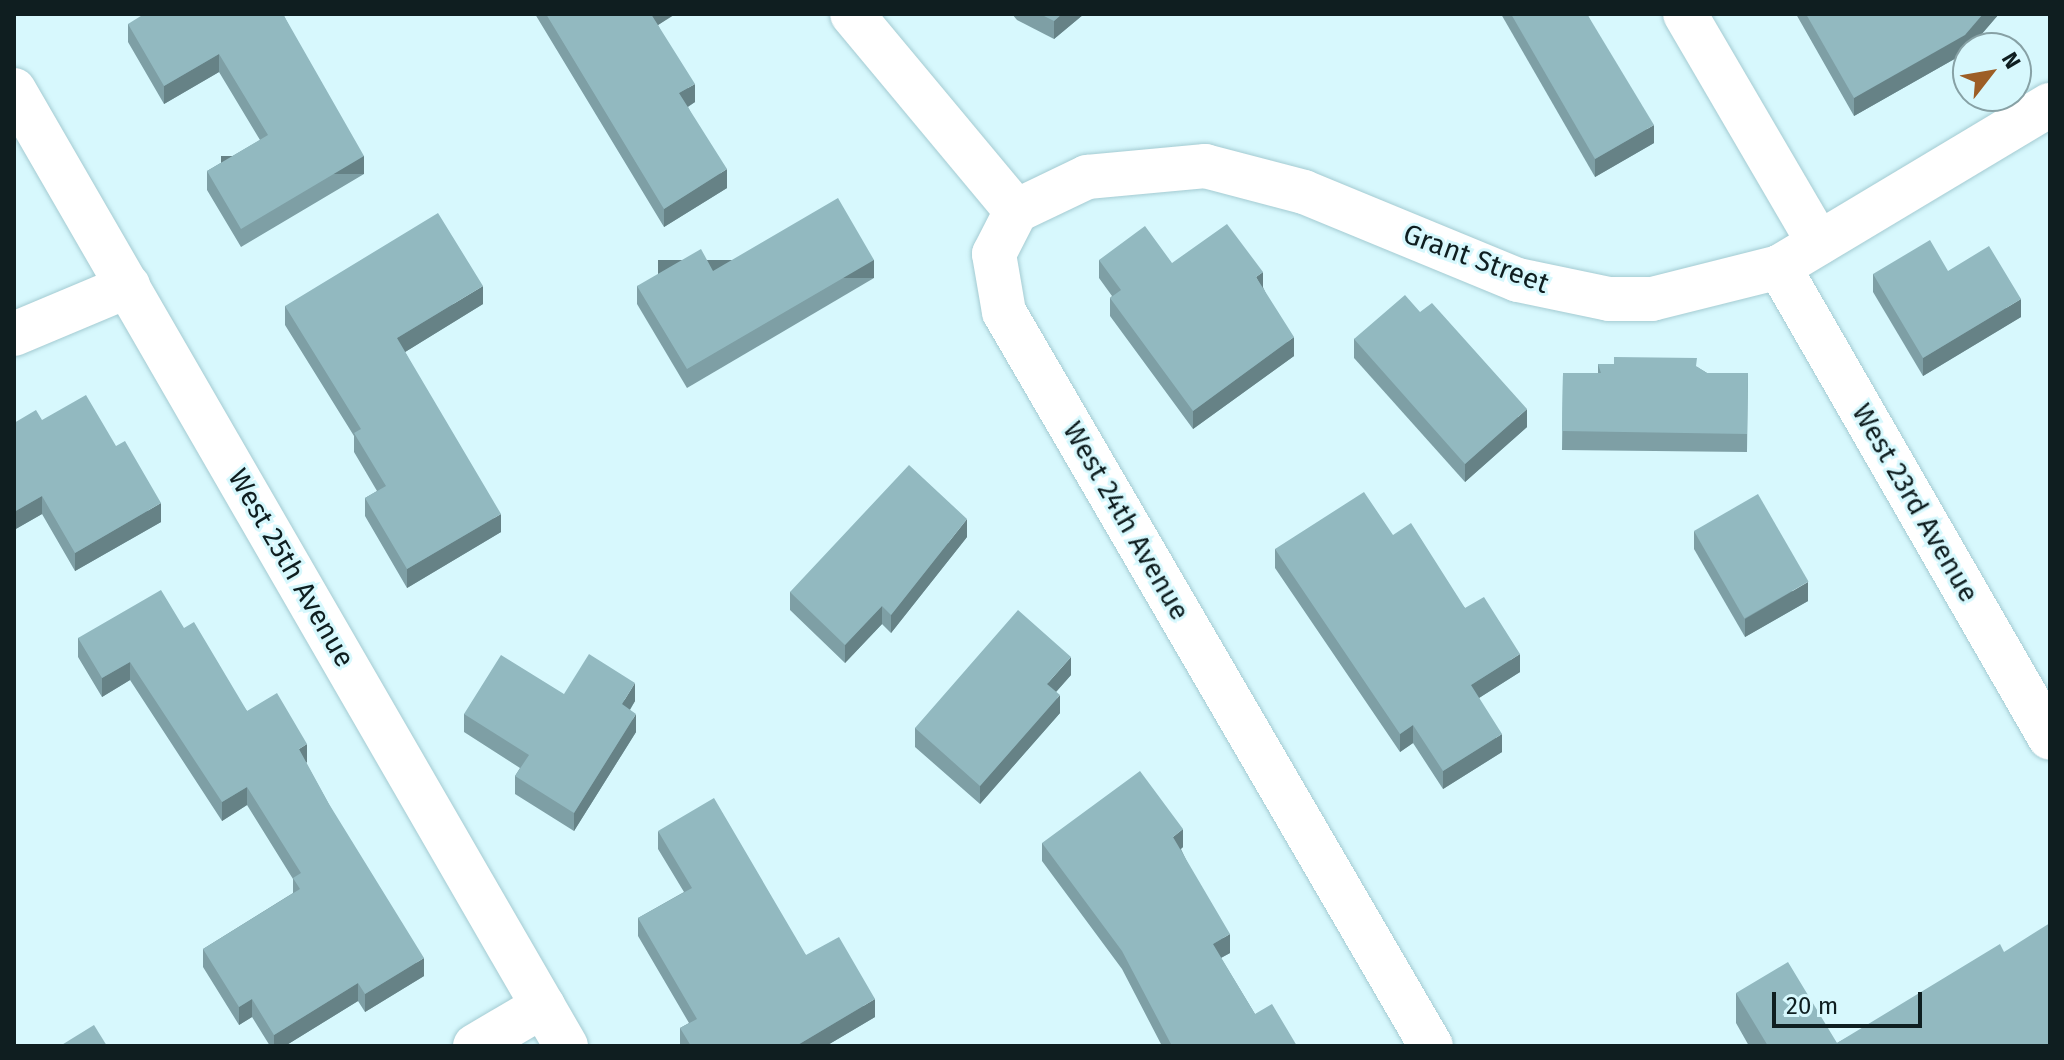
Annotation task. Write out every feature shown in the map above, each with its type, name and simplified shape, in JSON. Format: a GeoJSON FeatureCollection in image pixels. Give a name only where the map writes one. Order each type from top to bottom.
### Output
{"type":"FeatureCollection","features":[{"type":"Feature","properties":{"kind":"street"},"geometry":{"type":"LineString","coordinates":[[852,14],[1016,211]]}},
{"type":"Feature","properties":{"kind":"street"},"geometry":{"type":"LineString","coordinates":[[1685,14],[1819,243]]}},
{"type":"Feature","properties":{"kind":"street","name":"West 25th Avenue"},"geometry":{"type":"LineString","coordinates":[[14,90],[566,1046]]}},
{"type":"Feature","properties":{"kind":"street","name":"Grant Street"},"geometry":{"type":"LineString","coordinates":[[1016,211],[1087,177],[1205,166],[1304,192],[1518,280],[1569,293],[1652,299],[1779,267],[2050,105]]}},
{"type":"Feature","properties":{"kind":"street","name":"West 24th Avenue"},"geometry":{"type":"LineString","coordinates":[[1016,211],[994,254],[1004,312],[1431,1046]]}},
{"type":"Feature","properties":{"kind":"street","name":"West 23rd Avenue"},"geometry":{"type":"LineString","coordinates":[[1779,267],[2050,738]]}},
{"type":"Feature","properties":{"kind":"street"},"geometry":{"type":"LineString","coordinates":[[14,334],[128,286]]}},
{"type":"Feature","properties":{"kind":"street"},"geometry":{"type":"LineString","coordinates":[[475,1046],[543,1006]]}},
{"type":"Feature","properties":{"kind":"building"},"geometry":{"type":"Polygon","coordinates":[[[144,14],[283,14],[364,156],[241,229],[207,171],[268,135],[219,54],[164,86],[128,24],[144,14]]]}},
{"type":"Feature","properties":{"kind":"building"},"geometry":{"type":"Polygon","coordinates":[[[546,14],[651,14],[695,84],[679,93],[727,169],[664,209],[546,14]]]}},
{"type":"Feature","properties":{"kind":"building"},"geometry":{"type":"Polygon","coordinates":[[[1040,14],[1062,14],[1054,21],[1040,14]]]}},
{"type":"Feature","properties":{"kind":"building"},"geometry":{"type":"Polygon","coordinates":[[[1511,14],[1587,14],[1654,125],[1595,159],[1511,14]]]}},
{"type":"Feature","properties":{"kind":"building"},"geometry":{"type":"Polygon","coordinates":[[[1806,14],[1983,14],[1968,32],[1952,32],[1952,42],[1854,98],[1806,14]]]}},
{"type":"Feature","properties":{"kind":"building"},"geometry":{"type":"Polygon","coordinates":[[[838,198],[874,260],[687,369],[637,286],[701,249],[713,271],[838,198]]]}},
{"type":"Feature","properties":{"kind":"building"},"geometry":{"type":"Polygon","coordinates":[[[438,213],[483,286],[397,338],[501,514],[407,569],[365,498],[386,486],[354,433],[361,429],[285,306],[438,213]]]}},
{"type":"Feature","properties":{"kind":"building"},"geometry":{"type":"Polygon","coordinates":[[[1227,224],[1263,272],[1256,277],[1294,337],[1193,411],[1110,298],[1121,290],[1099,260],[1145,226],[1172,263],[1227,224]]]}},
{"type":"Feature","properties":{"kind":"building"},"geometry":{"type":"Polygon","coordinates":[[[1930,240],[1948,271],[1989,246],[2021,299],[1923,358],[1873,274],[1930,240]]]}},
{"type":"Feature","properties":{"kind":"building"},"geometry":{"type":"Polygon","coordinates":[[[1405,295],[1420,312],[1432,303],[1527,409],[1465,464],[1354,339],[1405,295]]]}},
{"type":"Feature","properties":{"kind":"building"},"geometry":{"type":"Polygon","coordinates":[[[1614,357],[1697,358],[1696,366],[1707,373],[1748,373],[1747,434],[1562,431],[1563,373],[1601,373],[1598,364],[1614,364],[1614,357]]]}},
{"type":"Feature","properties":{"kind":"building"},"geometry":{"type":"Polygon","coordinates":[[[86,395],[116,446],[125,441],[161,503],[75,553],[42,496],[14,512],[14,423],[36,410],[42,420],[86,395]]]}},
{"type":"Feature","properties":{"kind":"building"},"geometry":{"type":"Polygon","coordinates":[[[909,465],[967,519],[891,615],[882,606],[845,645],[790,592],[909,465]]]}},
{"type":"Feature","properties":{"kind":"building"},"geometry":{"type":"Polygon","coordinates":[[[1364,492],[1393,535],[1411,523],[1465,608],[1484,597],[1520,654],[1471,685],[1502,734],[1443,771],[1413,725],[1400,734],[1275,549],[1364,492]]]}},
{"type":"Feature","properties":{"kind":"building"},"geometry":{"type":"Polygon","coordinates":[[[1758,494],[1808,581],[1744,618],[1694,531],[1758,494]]]}},
{"type":"Feature","properties":{"kind":"building"},"geometry":{"type":"Polygon","coordinates":[[[161,590],[184,628],[194,622],[247,711],[277,693],[307,744],[299,749],[329,804],[424,958],[365,994],[358,983],[274,1035],[252,999],[239,1007],[203,949],[300,889],[293,878],[301,873],[247,787],[222,802],[130,662],[102,678],[78,638],[161,590]]]}},
{"type":"Feature","properties":{"kind":"building"},"geometry":{"type":"Polygon","coordinates":[[[1018,610],[1071,657],[1047,684],[1060,695],[980,786],[915,728],[1018,610]]]}},
{"type":"Feature","properties":{"kind":"building"},"geometry":{"type":"Polygon","coordinates":[[[589,654],[635,683],[622,704],[636,714],[574,813],[515,776],[529,755],[464,714],[501,655],[564,694],[589,654]]]}},
{"type":"Feature","properties":{"kind":"building"},"geometry":{"type":"Polygon","coordinates":[[[1140,771],[1183,829],[1173,837],[1230,934],[1213,944],[1255,1014],[1272,1004],[1297,1046],[1172,1046],[1122,951],[1042,843],[1140,771]]]}},
{"type":"Feature","properties":{"kind":"building"},"geometry":{"type":"Polygon","coordinates":[[[714,798],[806,955],[839,937],[875,999],[796,1046],[691,1046],[680,1028],[697,1019],[638,918],[692,888],[658,831],[714,798]]]}},
{"type":"Feature","properties":{"kind":"building"},"geometry":{"type":"Polygon","coordinates":[[[2050,923],[2050,1046],[1768,1046],[1736,993],[1788,962],[1837,1043],[2000,944],[2004,952],[2050,923]]]}},
{"type":"Feature","properties":{"kind":"building"},"geometry":{"type":"Polygon","coordinates":[[[94,1025],[107,1046],[60,1046],[94,1025]]]}}]}
